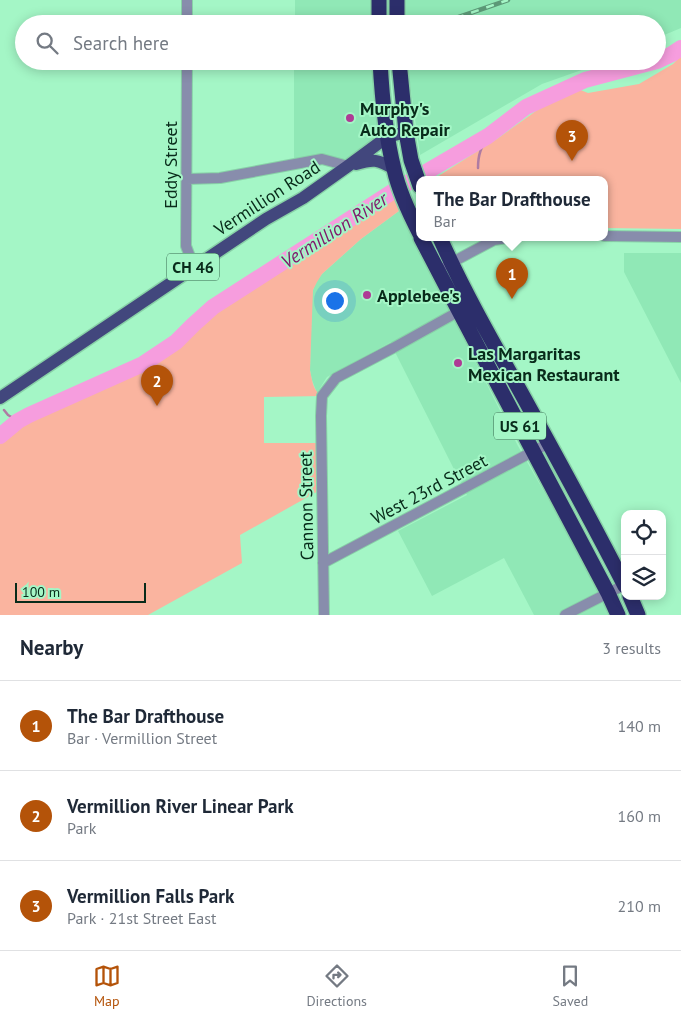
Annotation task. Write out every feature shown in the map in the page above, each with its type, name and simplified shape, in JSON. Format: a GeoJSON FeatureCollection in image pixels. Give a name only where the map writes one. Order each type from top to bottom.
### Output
{"type":"FeatureCollection","features":[{"type":"Feature","properties":{"kind":"highway"},"geometry":{"type":"LineString","coordinates":[[379,15],[380,0]]}},
{"type":"Feature","properties":{"kind":"highway"},"geometry":{"type":"LineString","coordinates":[[397,0],[397,15]]}},
{"type":"Feature","properties":{"kind":"highway"},"geometry":{"type":"LineString","coordinates":[[380,70],[381,93],[387,137],[394,169],[416,226]]}},
{"type":"Feature","properties":{"kind":"highway"},"geometry":{"type":"LineString","coordinates":[[400,70],[406,132],[411,160],[417,176]]}},
{"type":"Feature","properties":{"kind":"highway","name":"US 61"},"geometry":{"type":"LineString","coordinates":[[422,241],[618,615]]}},
{"type":"Feature","properties":{"kind":"highway","name":"US 61"},"geometry":{"type":"LineString","coordinates":[[441,241],[472,304],[621,578]]}},
{"type":"Feature","properties":{"kind":"highway"},"geometry":{"type":"LineString","coordinates":[[632,600],[638,615]]}},
{"type":"Feature","properties":{"kind":"main road","name":"Vermillion Road"},"geometry":{"type":"LineString","coordinates":[[2,392],[266,219],[303,198],[387,137],[406,132]]}},
{"type":"Feature","properties":{"kind":"main road"},"geometry":{"type":"LineString","coordinates":[[348,166],[372,160],[381,162],[394,169]]}},
{"type":"Feature","properties":{"kind":"street"},"geometry":{"type":"LineString","coordinates":[[187,0],[187,15]]}},
{"type":"Feature","properties":{"kind":"street","name":"Eddy Street"},"geometry":{"type":"LineString","coordinates":[[187,70],[186,246],[194,266]]}},
{"type":"Feature","properties":{"kind":"street"},"geometry":{"type":"LineString","coordinates":[[187,179],[220,178],[322,159],[348,166]]}},
{"type":"Feature","properties":{"kind":"street"},"geometry":{"type":"LineString","coordinates":[[608,236],[681,237]]}},
{"type":"Feature","properties":{"kind":"street"},"geometry":{"type":"LineString","coordinates":[[437,271],[450,262],[492,241]]}},
{"type":"Feature","properties":{"kind":"street"},"geometry":{"type":"LineString","coordinates":[[458,311],[472,304]]}},
{"type":"Feature","properties":{"kind":"street","name":"Cannon Street"},"geometry":{"type":"LineString","coordinates":[[324,615],[322,396],[336,378],[458,311]]}},
{"type":"Feature","properties":{"kind":"street","name":"West 23rd Street"},"geometry":{"type":"LineString","coordinates":[[323,563],[549,443]]}},
{"type":"Feature","properties":{"kind":"street"},"geometry":{"type":"LineString","coordinates":[[565,615],[621,587]]}},
{"type":"Feature","properties":{"kind":"shaded area"},"geometry":{"type":"Polygon","coordinates":[[[295,0],[379,0],[379,15],[295,15],[295,0]]]}},
{"type":"Feature","properties":{"kind":"shaded area"},"geometry":{"type":"Polygon","coordinates":[[[404,0],[681,0],[681,28],[666,34],[666,15],[404,15],[404,0]]]}},
{"type":"Feature","properties":{"kind":"shaded area"},"geometry":{"type":"Polygon","coordinates":[[[681,56],[681,229],[608,228],[608,176],[438,176],[497,139],[543,106],[578,89],[588,93],[639,84],[666,70],[681,56]]]}},
{"type":"Feature","properties":{"kind":"shaded area"},"geometry":{"type":"Polygon","coordinates":[[[294,70],[381,70],[387,137],[348,166],[322,159],[294,165],[294,70]]]}},
{"type":"Feature","properties":{"kind":"shaded area"},"geometry":{"type":"Polygon","coordinates":[[[408,70],[582,70],[542,84],[420,155],[408,70]]]}},
{"type":"Feature","properties":{"kind":"shaded area"},"geometry":{"type":"Polygon","coordinates":[[[392,192],[399,211],[361,239],[322,274],[313,290],[310,370],[315,388],[322,396],[264,397],[264,443],[321,443],[322,489],[240,535],[242,563],[148,615],[0,615],[0,436],[18,421],[29,415],[143,364],[176,342],[213,307],[392,192]]]}},
{"type":"Feature","properties":{"kind":"shaded area"},"geometry":{"type":"Polygon","coordinates":[[[399,211],[518,446],[596,583],[608,615],[534,615],[504,558],[432,596],[398,531],[467,495],[391,342],[327,377],[317,393],[310,370],[312,298],[316,282],[322,274],[361,239],[399,211]]]}},
{"type":"Feature","properties":{"kind":"shaded area"},"geometry":{"type":"Polygon","coordinates":[[[624,253],[681,253],[681,383],[624,272],[624,253]]]}},
{"type":"Feature","properties":{"kind":"waterway","name":"Vermillion River"},"geometry":{"type":"LineString","coordinates":[[666,57],[681,48]]}},
{"type":"Feature","properties":{"kind":"waterway","name":"Vermillion River"},"geometry":{"type":"LineString","coordinates":[[419,176],[488,136],[526,107],[585,80],[623,70]]}},
{"type":"Feature","properties":{"kind":"waterway"},"geometry":{"type":"LineString","coordinates":[[478,168],[480,151],[488,136]]}},
{"type":"Feature","properties":{"kind":"waterway","name":"Vermillion River"},"geometry":{"type":"LineString","coordinates":[[0,436],[18,421],[29,415],[143,364],[176,342],[213,307],[416,178]]}},
{"type":"Feature","properties":{"kind":"waterway"},"geometry":{"type":"LineString","coordinates":[[4,410],[18,421]]}},
{"type":"Feature","properties":{"kind":"railway"},"geometry":{"type":"LineString","coordinates":[[465,15],[508,0]]}},
{"type":"Feature","properties":{"kind":"place","name":"Murphy's Auto Repair"},"geometry":{"type":"Point","coordinates":[350,118]}},
{"type":"Feature","properties":{"kind":"place","name":"Vermillion Falls Park"},"geometry":{"type":"Point","coordinates":[572,161]}},
{"type":"Feature","properties":{"kind":"place","name":"Applebee's"},"geometry":{"type":"Point","coordinates":[367,295]}},
{"type":"Feature","properties":{"kind":"place","name":"The Bar Drafthouse"},"geometry":{"type":"Point","coordinates":[512,299]}},
{"type":"Feature","properties":{"kind":"place","name":"Las Margaritas Mexican Restaurant"},"geometry":{"type":"Point","coordinates":[458,363]}},
{"type":"Feature","properties":{"kind":"place","name":"Vermillion River Linear Park"},"geometry":{"type":"Point","coordinates":[157,406]}}]}
